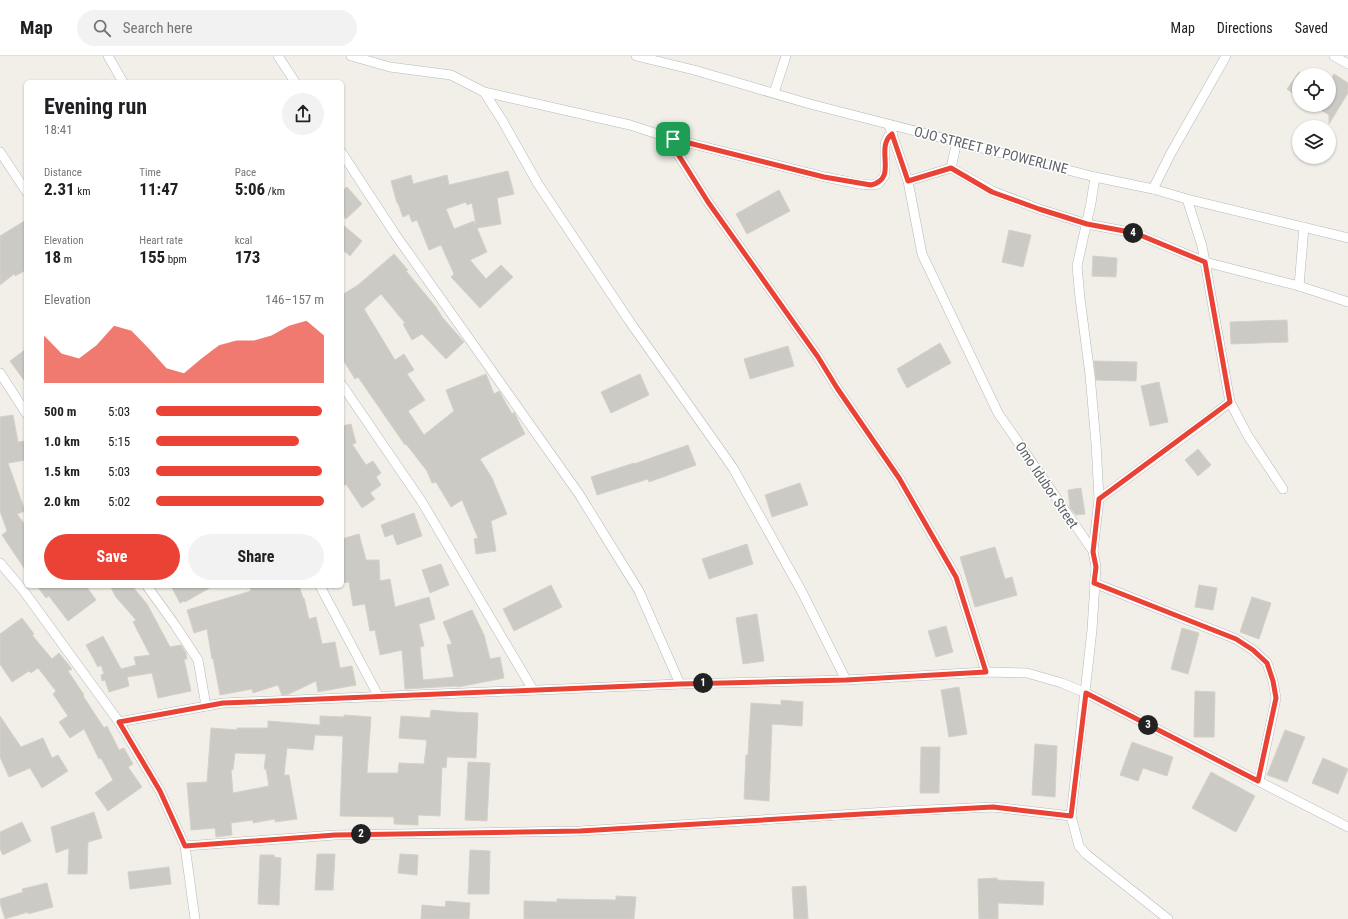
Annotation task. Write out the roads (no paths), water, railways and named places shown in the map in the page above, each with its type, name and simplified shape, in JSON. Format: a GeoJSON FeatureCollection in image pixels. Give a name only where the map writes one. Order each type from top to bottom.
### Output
{"type":"FeatureCollection","features":[{"type":"Feature","properties":{"kind":"street"},"geometry":{"type":"LineString","coordinates":[[108,56],[122,80]]}},
{"type":"Feature","properties":{"kind":"street"},"geometry":{"type":"LineString","coordinates":[[278,56],[294,80]]}},
{"type":"Feature","properties":{"kind":"street"},"geometry":{"type":"LineString","coordinates":[[351,56],[390,67],[452,74],[484,92],[630,125],[673,139],[824,177],[871,185],[878,184],[885,175],[885,144],[888,137],[892,134]]}},
{"type":"Feature","properties":{"kind":"street","name":"OJO STREET BY POWERLINE"},"geometry":{"type":"LineString","coordinates":[[636,56],[658,59],[774,93],[1095,177],[1153,189],[1187,199],[1348,238]]}},
{"type":"Feature","properties":{"kind":"street"},"geometry":{"type":"LineString","coordinates":[[774,93],[786,56]]}},
{"type":"Feature","properties":{"kind":"street"},"geometry":{"type":"LineString","coordinates":[[1153,189],[1171,153],[1226,56]]}},
{"type":"Feature","properties":{"kind":"street"},"geometry":{"type":"LineString","coordinates":[[1334,56],[1348,64]]}},
{"type":"Feature","properties":{"kind":"street"},"geometry":{"type":"LineString","coordinates":[[484,92],[502,120],[538,184],[625,316],[733,468],[802,592],[846,680]]}},
{"type":"Feature","properties":{"kind":"street","name":"Omo Idubor Street"},"geometry":{"type":"LineString","coordinates":[[889,124],[908,181],[922,254],[998,413],[1093,552],[1096,567],[1092,630],[1071,816],[1079,846],[1086,854],[1168,919]]}},
{"type":"Feature","properties":{"kind":"street"},"geometry":{"type":"LineString","coordinates":[[673,139],[676,151],[708,202],[818,357],[837,388],[899,478],[956,577],[986,672]]}},
{"type":"Feature","properties":{"kind":"street"},"geometry":{"type":"LineString","coordinates":[[951,168],[957,141]]}},
{"type":"Feature","properties":{"kind":"street"},"geometry":{"type":"LineString","coordinates":[[0,152],[24,187]]}},
{"type":"Feature","properties":{"kind":"street"},"geometry":{"type":"LineString","coordinates":[[344,156],[395,234],[579,494],[639,591],[680,684]]}},
{"type":"Feature","properties":{"kind":"street"},"geometry":{"type":"LineString","coordinates":[[908,181],[951,168],[992,192],[1039,209],[1087,224],[1135,233],[1205,262],[1299,286],[1348,302]]}},
{"type":"Feature","properties":{"kind":"street"},"geometry":{"type":"LineString","coordinates":[[1093,552],[1099,499],[1091,382],[1080,298],[1078,266],[1095,177]]}},
{"type":"Feature","properties":{"kind":"street"},"geometry":{"type":"LineString","coordinates":[[1187,199],[1202,246],[1230,402],[1248,436],[1283,489]]}},
{"type":"Feature","properties":{"kind":"street"},"geometry":{"type":"LineString","coordinates":[[1299,286],[1304,227]]}},
{"type":"Feature","properties":{"kind":"street"},"geometry":{"type":"LineString","coordinates":[[0,373],[24,410]]}},
{"type":"Feature","properties":{"kind":"street"},"geometry":{"type":"LineString","coordinates":[[344,388],[422,502],[533,690]]}},
{"type":"Feature","properties":{"kind":"street"},"geometry":{"type":"LineString","coordinates":[[1099,499],[1230,402]]}},
{"type":"Feature","properties":{"kind":"street"},"geometry":{"type":"LineString","coordinates":[[0,562],[23,590],[119,722],[160,791],[185,846],[195,919]]}},
{"type":"Feature","properties":{"kind":"street"},"geometry":{"type":"LineString","coordinates":[[1094,583],[1236,639],[1253,650],[1267,663],[1273,681],[1276,698],[1258,781]]}},
{"type":"Feature","properties":{"kind":"street"},"geometry":{"type":"LineString","coordinates":[[148,588],[198,660],[206,706]]}},
{"type":"Feature","properties":{"kind":"street"},"geometry":{"type":"LineString","coordinates":[[321,588],[379,697]]}},
{"type":"Feature","properties":{"kind":"street"},"geometry":{"type":"LineString","coordinates":[[119,722],[223,703],[680,684],[846,680],[986,672],[1027,673],[1062,683],[1086,693],[1348,827]]}},
{"type":"Feature","properties":{"kind":"street"},"geometry":{"type":"LineString","coordinates":[[185,846],[335,835],[580,831],[993,807],[1071,816]]}}]}
